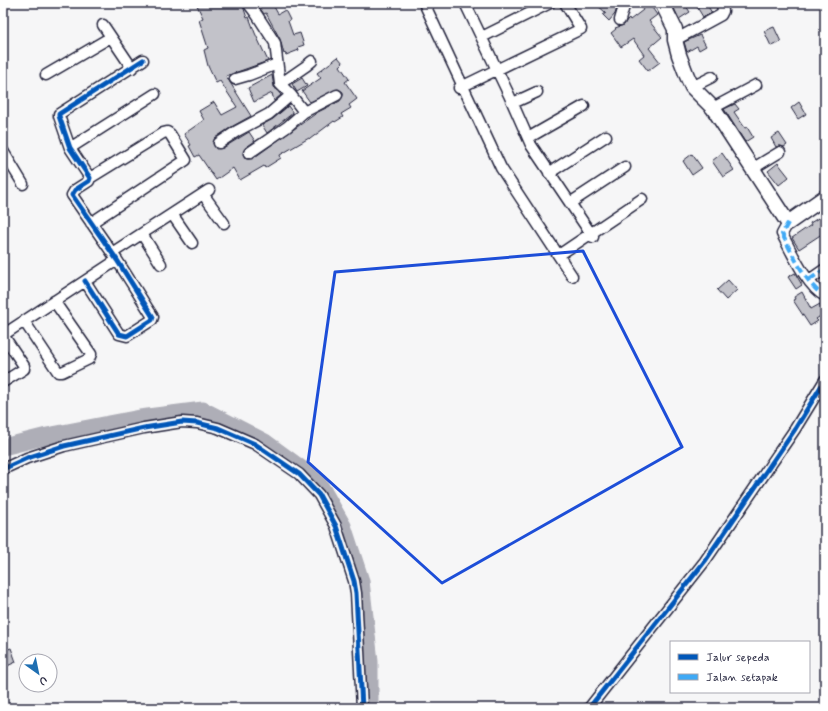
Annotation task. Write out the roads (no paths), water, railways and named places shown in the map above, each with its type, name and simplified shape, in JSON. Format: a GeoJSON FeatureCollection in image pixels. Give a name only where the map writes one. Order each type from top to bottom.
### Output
{"type":"FeatureCollection","features":[{"type":"Feature","properties":{"kind":"street"},"geometry":{"type":"LineString","coordinates":[[248,3],[258,15],[275,43],[280,84],[304,112]]}},
{"type":"Feature","properties":{"kind":"street"},"geometry":{"type":"LineString","coordinates":[[424,3],[461,87],[501,168],[572,276]]}},
{"type":"Feature","properties":{"kind":"street"},"geometry":{"type":"LineString","coordinates":[[466,3],[528,138],[549,173],[592,235]]}},
{"type":"Feature","properties":{"kind":"street"},"geometry":{"type":"LineString","coordinates":[[482,37],[550,3]]}},
{"type":"Feature","properties":{"kind":"street"},"geometry":{"type":"LineString","coordinates":[[461,87],[581,29],[565,3]]}},
{"type":"Feature","properties":{"kind":"street"},"geometry":{"type":"LineString","coordinates":[[620,20],[624,3]]}},
{"type":"Feature","properties":{"kind":"street"},"geometry":{"type":"LineString","coordinates":[[662,3],[675,29],[675,40],[692,87],[713,108],[788,222]]}},
{"type":"Feature","properties":{"kind":"street"},"geometry":{"type":"LineString","coordinates":[[675,40],[721,15],[723,12],[722,3]]}},
{"type":"Feature","properties":{"kind":"street"},"geometry":{"type":"LineString","coordinates":[[103,25],[132,68]]}},
{"type":"Feature","properties":{"kind":"street"},"geometry":{"type":"LineString","coordinates":[[46,75],[111,37]]}},
{"type":"Feature","properties":{"kind":"street"},"geometry":{"type":"LineString","coordinates":[[90,178],[70,148],[59,114],[144,60]]}},
{"type":"Feature","properties":{"kind":"street"},"geometry":{"type":"LineString","coordinates":[[280,84],[312,61]]}},
{"type":"Feature","properties":{"kind":"street"},"geometry":{"type":"LineString","coordinates":[[235,79],[277,64]]}},
{"type":"Feature","properties":{"kind":"street"},"geometry":{"type":"LineString","coordinates":[[692,87],[712,77]]}},
{"type":"Feature","properties":{"kind":"street"},"geometry":{"type":"LineString","coordinates":[[713,108],[756,86]]}},
{"type":"Feature","properties":{"kind":"street"},"geometry":{"type":"LineString","coordinates":[[513,103],[537,92]]}},
{"type":"Feature","properties":{"kind":"street"},"geometry":{"type":"LineString","coordinates":[[70,148],[155,94]]}},
{"type":"Feature","properties":{"kind":"street"},"geometry":{"type":"LineString","coordinates":[[219,143],[237,131],[269,114],[291,95]]}},
{"type":"Feature","properties":{"kind":"street"},"geometry":{"type":"LineString","coordinates":[[249,153],[279,134],[304,112],[337,95]]}},
{"type":"Feature","properties":{"kind":"street"},"geometry":{"type":"LineString","coordinates":[[528,138],[584,106]]}},
{"type":"Feature","properties":{"kind":"street"},"geometry":{"type":"LineString","coordinates":[[85,281],[119,334],[127,336],[152,320],[153,317],[72,195],[75,190],[89,181],[90,178],[162,133],[167,132],[170,134],[186,160],[91,223]]}},
{"type":"Feature","properties":{"kind":"street"},"geometry":{"type":"LineString","coordinates":[[549,173],[606,136]]}},
{"type":"Feature","properties":{"kind":"street"},"geometry":{"type":"LineString","coordinates":[[752,169],[780,152]]}},
{"type":"Feature","properties":{"kind":"street"},"geometry":{"type":"LineString","coordinates":[[5,156],[23,184]]}},
{"type":"Feature","properties":{"kind":"street"},"geometry":{"type":"LineString","coordinates":[[570,204],[625,167]]}},
{"type":"Feature","properties":{"kind":"street"},"geometry":{"type":"LineString","coordinates":[[3,382],[24,369],[24,366],[3,335],[85,281],[142,234],[206,192],[224,223]]}},
{"type":"Feature","properties":{"kind":"street"},"geometry":{"type":"LineString","coordinates":[[825,197],[788,222],[782,234],[795,259],[809,280],[816,290],[825,296]]}},
{"type":"Feature","properties":{"kind":"street"},"geometry":{"type":"LineString","coordinates":[[558,255],[592,235],[642,199]]}},
{"type":"Feature","properties":{"kind":"street"},"geometry":{"type":"LineString","coordinates":[[172,214],[192,243]]}},
{"type":"Feature","properties":{"kind":"street"},"geometry":{"type":"LineString","coordinates":[[142,234],[161,264]]}},
{"type":"Feature","properties":{"kind":"street"},"geometry":{"type":"LineString","coordinates":[[809,280],[825,269]]}},
{"type":"Feature","properties":{"kind":"street"},"geometry":{"type":"LineString","coordinates":[[24,321],[58,372],[62,372],[89,359],[91,354],[54,301]]}},
{"type":"Feature","properties":{"kind":"street"},"geometry":{"type":"LineString","coordinates":[[589,708],[705,561],[795,429],[825,380]]}},
{"type":"Feature","properties":{"kind":"street"},"geometry":{"type":"LineString","coordinates":[[3,469],[27,458],[64,446],[144,428],[182,422],[197,423],[218,428],[255,444],[299,474],[308,483],[319,495],[336,526],[354,581],[356,593],[362,708]]}},
{"type":"Feature","properties":{"kind":"waterway"},"geometry":{"type":"LineString","coordinates":[[3,447],[47,436],[140,418],[203,410],[265,442],[317,480],[343,526],[361,581],[370,662],[370,708]]}}]}
